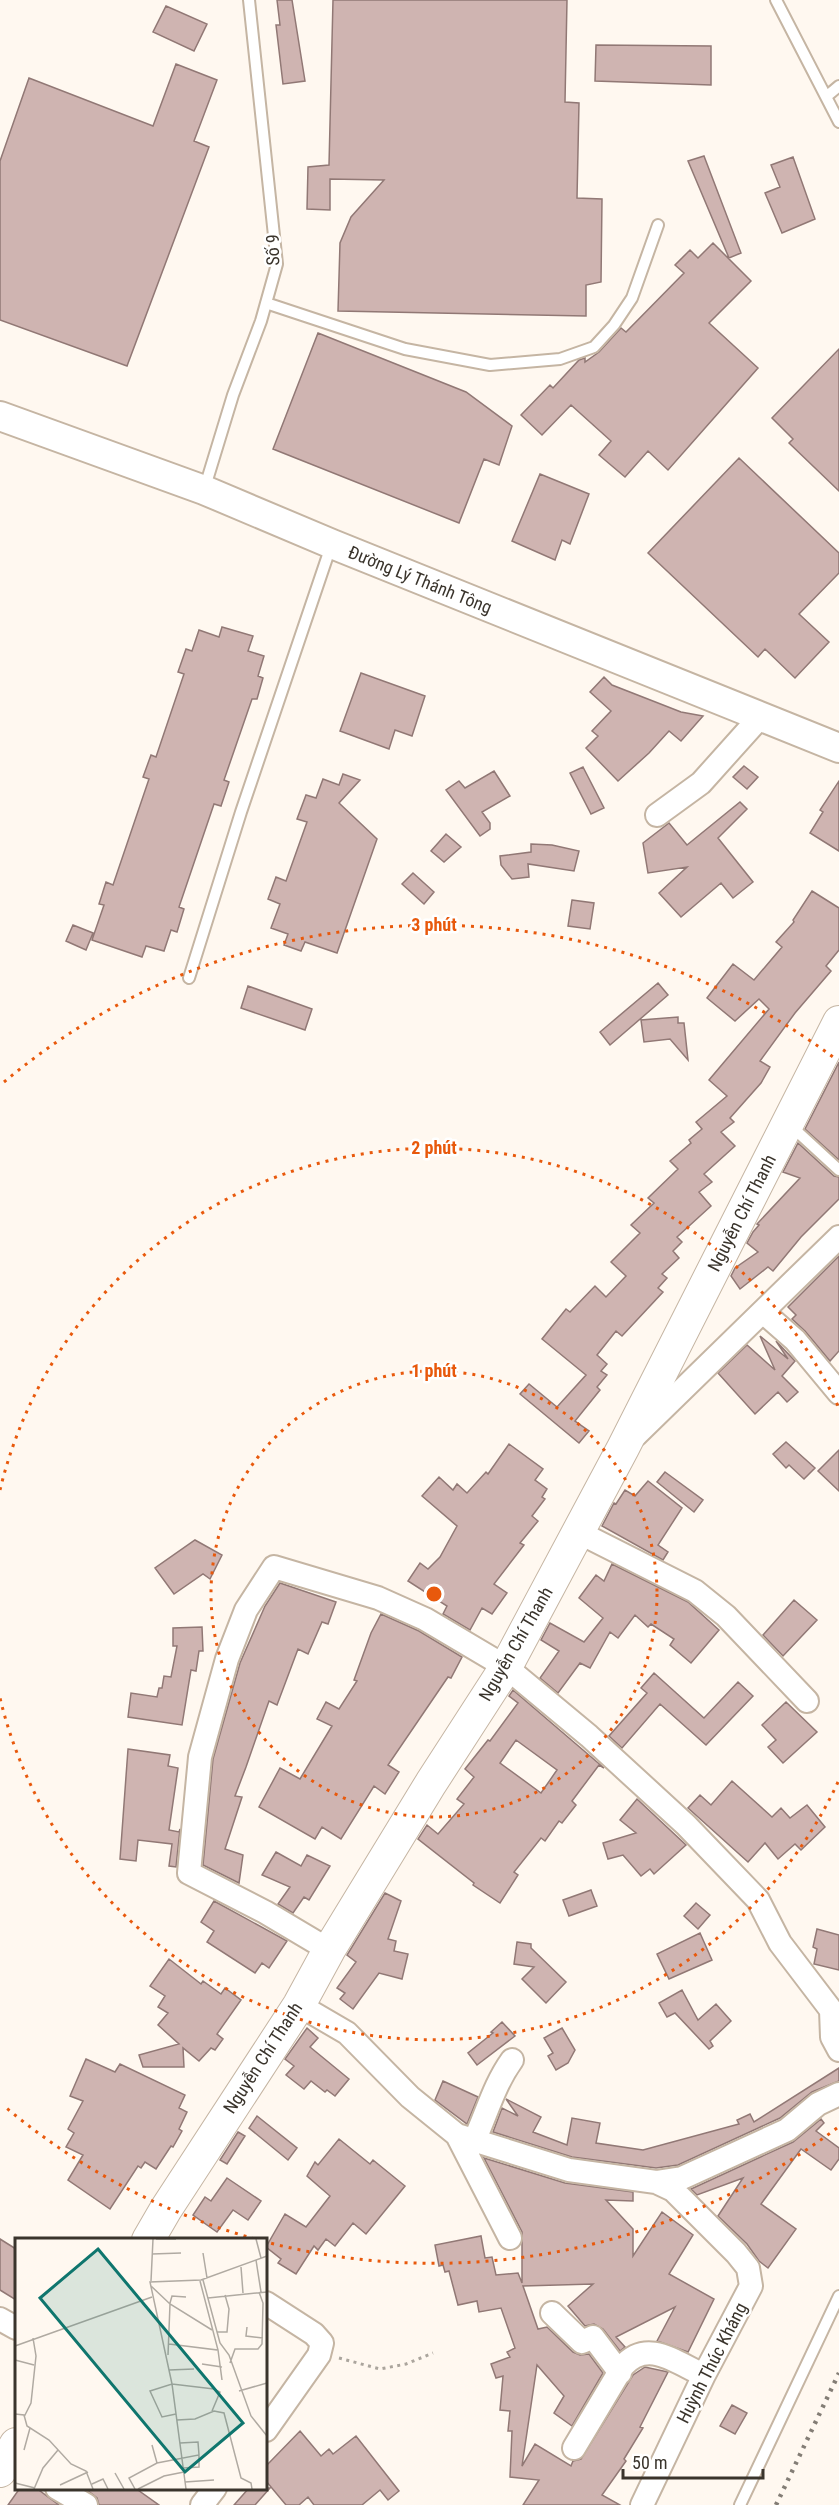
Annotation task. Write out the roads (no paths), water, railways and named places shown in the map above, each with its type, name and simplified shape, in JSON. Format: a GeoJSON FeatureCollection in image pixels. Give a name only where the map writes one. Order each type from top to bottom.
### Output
{"type":"FeatureCollection","features":[{"type":"Feature","properties":{"kind":"main road","name":"Nguyễn Chí Thanh"},"geometry":{"type":"LineString","coordinates":[[159,2236],[166,2209],[299,2005],[329,1950],[431,1783],[506,1667],[623,1449],[839,1022]]}},
{"type":"Feature","properties":{"kind":"street","name":"Đường Lý Thánh Tông"},"geometry":{"type":"LineString","coordinates":[[0,416],[204,490],[332,544],[839,748]]}},
{"type":"Feature","properties":{"kind":"street"},"geometry":{"type":"LineString","coordinates":[[657,815],[701,783],[761,716]]}},
{"type":"Feature","properties":{"kind":"street"},"geometry":{"type":"LineString","coordinates":[[623,1449],[839,1237]]}},
{"type":"Feature","properties":{"kind":"street"},"geometry":{"type":"LineString","coordinates":[[763,1312],[795,1340],[839,1393]]}},
{"type":"Feature","properties":{"kind":"street"},"geometry":{"type":"LineString","coordinates":[[578,1532],[695,1591],[709,1601],[807,1701]]}},
{"type":"Feature","properties":{"kind":"street"},"geometry":{"type":"LineString","coordinates":[[329,1950],[265,1912],[189,1873],[200,1757],[227,1659],[246,1610],[273,1567],[378,1598],[425,1619],[506,1667],[607,1752],[686,1825],[758,1900],[780,1942],[831,2010],[832,2037],[839,2050]]}},
{"type":"Feature","properties":{"kind":"street"},"geometry":{"type":"LineString","coordinates":[[299,2005],[347,2033],[410,2097],[465,2138],[569,2170],[656,2182],[682,2178],[787,2130],[818,2104],[839,2094]]}},
{"type":"Feature","properties":{"kind":"street"},"geometry":{"type":"LineString","coordinates":[[465,2138],[489,2110],[496,2085],[512,2060]]}},
{"type":"Feature","properties":{"kind":"street"},"geometry":{"type":"LineString","coordinates":[[465,2138],[510,2238]]}},
{"type":"Feature","properties":{"kind":"street","name":"Huỳnh Thúc Kháng"},"geometry":{"type":"LineString","coordinates":[[642,2505],[704,2374],[751,2286],[748,2268],[736,2253],[673,2190],[656,2182]]}},
{"type":"Feature","properties":{"kind":"street"},"geometry":{"type":"LineString","coordinates":[[267,2304],[314,2334],[322,2343],[319,2355],[267,2429]]}},
{"type":"Feature","properties":{"kind":"street"},"geometry":{"type":"LineString","coordinates":[[552,2313],[582,2342],[593,2337],[620,2373]]}},
{"type":"Feature","properties":{"kind":"street"},"geometry":{"type":"LineString","coordinates":[[0,2319],[15,2327]]}},
{"type":"Feature","properties":{"kind":"street"},"geometry":{"type":"LineString","coordinates":[[574,2448],[632,2356],[650,2351],[704,2374]]}},
{"type":"Feature","properties":{"kind":"street"},"geometry":{"type":"LineString","coordinates":[[60,2490],[86,2505]]}},
{"type":"Feature","properties":{"kind":"street"},"geometry":{"type":"LineString","coordinates":[[202,2505],[213,2490]]}},
{"type":"Feature","properties":{"kind":"lane","name":"Số 9"},"geometry":{"type":"LineString","coordinates":[[204,490],[233,395],[266,303],[276,264],[249,0]]}},
{"type":"Feature","properties":{"kind":"lane"},"geometry":{"type":"LineString","coordinates":[[776,0],[839,122]]}},
{"type":"Feature","properties":{"kind":"lane"},"geometry":{"type":"LineString","coordinates":[[827,96],[839,86]]}},
{"type":"Feature","properties":{"kind":"lane"},"geometry":{"type":"LineString","coordinates":[[266,303],[405,349],[468,361],[490,365],[560,359],[594,347],[614,325],[632,298],[658,225]]}},
{"type":"Feature","properties":{"kind":"lane"},"geometry":{"type":"LineString","coordinates":[[189,978],[332,544]]}},
{"type":"Feature","properties":{"kind":"lane"},"geometry":{"type":"LineString","coordinates":[[788,1122],[839,1170]]}},
{"type":"Feature","properties":{"kind":"lane"},"geometry":{"type":"LineString","coordinates":[[740,2505],[839,2295]]}},
{"type":"Feature","properties":{"kind":"railway"},"geometry":{"type":"LineString","coordinates":[[776,2505],[839,2373]]}}]}
